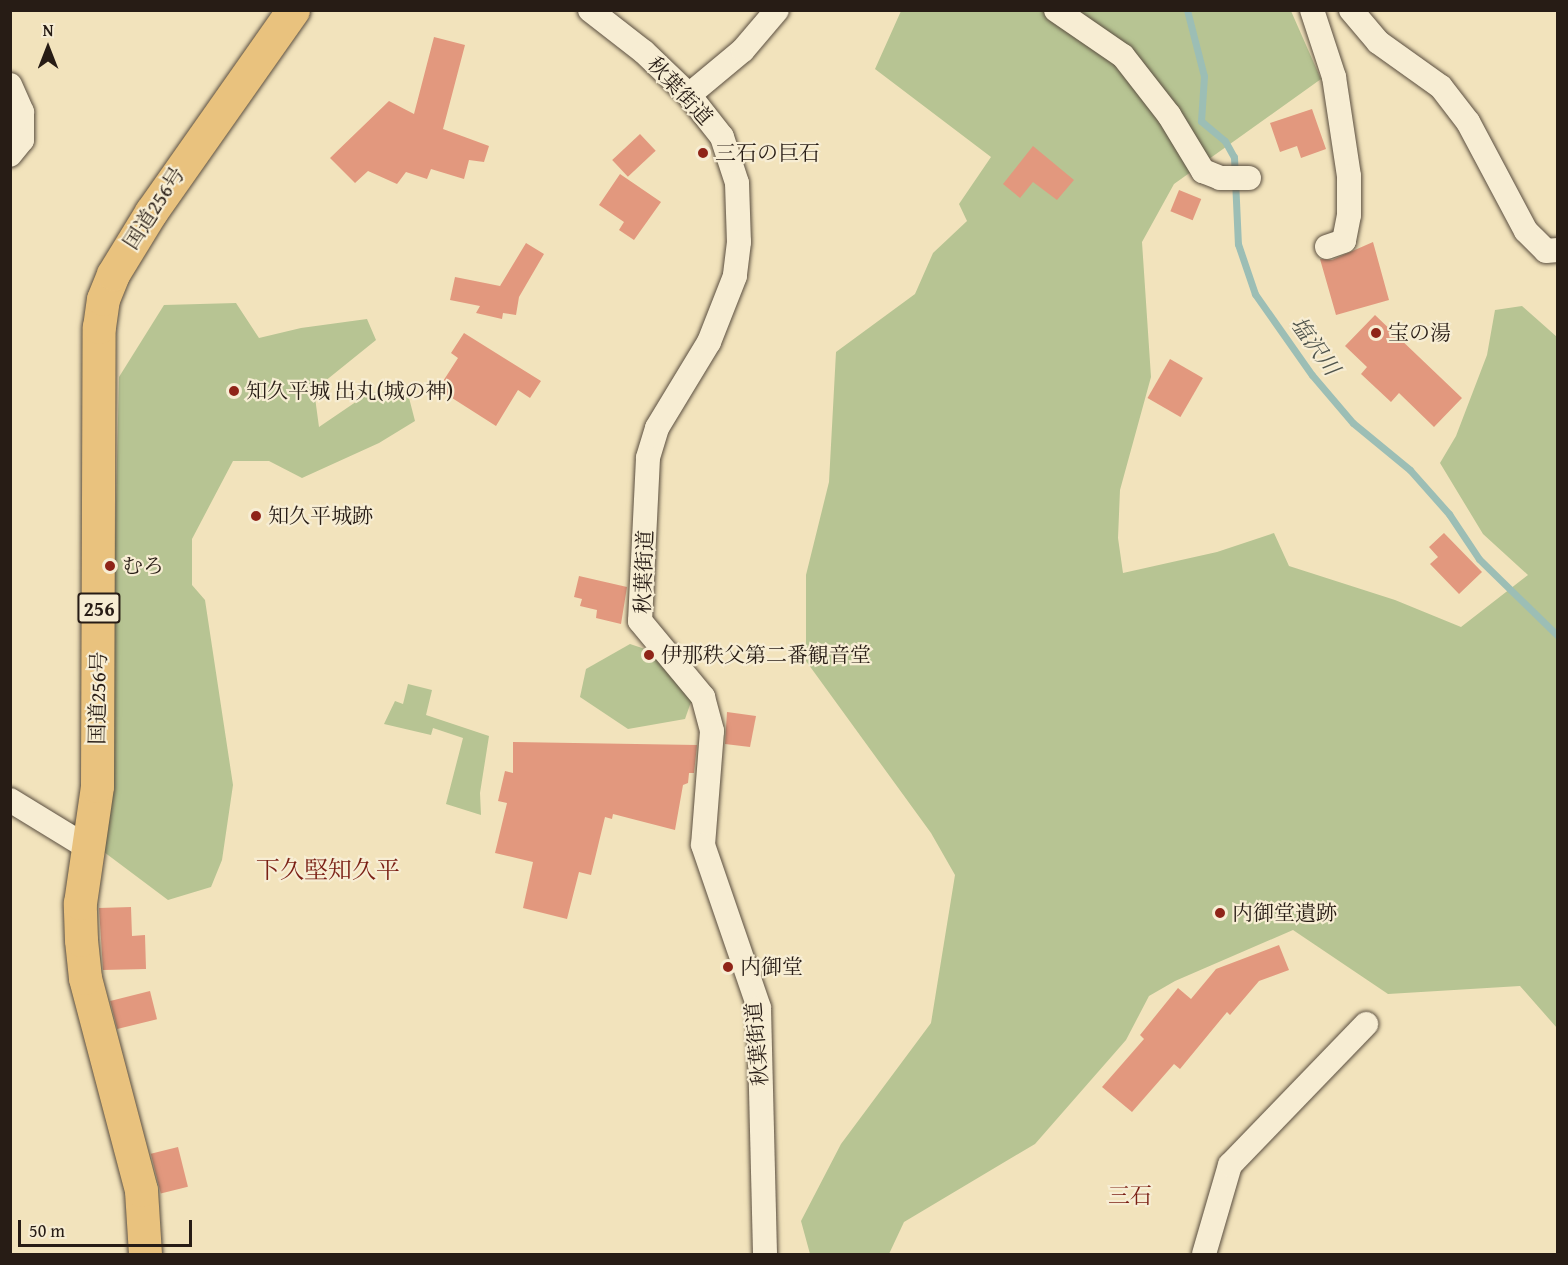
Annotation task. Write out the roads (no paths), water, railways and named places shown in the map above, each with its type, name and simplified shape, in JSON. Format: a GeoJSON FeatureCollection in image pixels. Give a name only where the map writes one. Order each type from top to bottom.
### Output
{"type":"FeatureCollection","features":[{"type":"Feature","properties":{"kind":"highway","name":"国道256号"},"geometry":{"type":"LineString","coordinates":[[145,1254],[141,1190],[85,978],[80,903],[97,786],[97,378],[103,299],[113,274],[151,212],[293,10]]}},
{"type":"Feature","properties":{"kind":"street","name":"秋葉街道"},"geometry":{"type":"LineString","coordinates":[[590,10],[644,52],[689,95],[722,137],[732,160],[737,183],[739,242],[735,276],[709,342],[657,428],[648,458],[640,621],[703,697],[712,730],[704,845],[759,1008],[765,1254]]}},
{"type":"Feature","properties":{"kind":"street"},"geometry":{"type":"LineString","coordinates":[[689,95],[743,50],[777,10]]}},
{"type":"Feature","properties":{"kind":"street"},"geometry":{"type":"LineString","coordinates":[[1056,10],[1123,56],[1169,115],[1203,171],[1220,178],[1250,178]]}},
{"type":"Feature","properties":{"kind":"street"},"geometry":{"type":"LineString","coordinates":[[1312,10],[1334,76],[1348,176],[1350,215],[1344,241],[1327,247]]}},
{"type":"Feature","properties":{"kind":"street"},"geometry":{"type":"LineString","coordinates":[[1351,10],[1378,42],[1441,87],[1468,122],[1526,231],[1546,251],[1557,250]]}},
{"type":"Feature","properties":{"kind":"street"},"geometry":{"type":"LineString","coordinates":[[10,85],[22,112],[22,140],[10,155]]}},
{"type":"Feature","properties":{"kind":"street"},"geometry":{"type":"LineString","coordinates":[[10,800],[87,847]]}},
{"type":"Feature","properties":{"kind":"street"},"geometry":{"type":"LineString","coordinates":[[1204,1254],[1230,1165],[1366,1024]]}},
{"type":"Feature","properties":{"kind":"waterway","name":"塩沢川"},"geometry":{"type":"LineString","coordinates":[[1187,10],[1204,76],[1201,121],[1225,141],[1234,157],[1238,244],[1255,294],[1312,375],[1353,423],[1410,470],[1449,514],[1479,559],[1558,636]]}},
{"type":"Feature","properties":{"kind":"place","name":"三石の巨石"},"geometry":{"type":"Point","coordinates":[703,153]}},
{"type":"Feature","properties":{"kind":"place","name":"宝の湯"},"geometry":{"type":"Point","coordinates":[1376,333]}},
{"type":"Feature","properties":{"kind":"place","name":"知久平城 出丸(城の神)"},"geometry":{"type":"Point","coordinates":[234,391]}},
{"type":"Feature","properties":{"kind":"place","name":"知久平城跡"},"geometry":{"type":"Point","coordinates":[256,516]}},
{"type":"Feature","properties":{"kind":"place","name":"むろ"},"geometry":{"type":"Point","coordinates":[110,566]}},
{"type":"Feature","properties":{"kind":"place","name":"伊那秩父第二番観音堂"},"geometry":{"type":"Point","coordinates":[649,655]}},
{"type":"Feature","properties":{"kind":"place","name":"内御堂遺跡"},"geometry":{"type":"Point","coordinates":[1220,913]}},
{"type":"Feature","properties":{"kind":"place","name":"内御堂"},"geometry":{"type":"Point","coordinates":[728,967]}},
{"type":"Feature","properties":{"kind":"district","name":"下久堅知久平"},"geometry":{"type":"Point","coordinates":[328,870]}},
{"type":"Feature","properties":{"kind":"district","name":"三石"},"geometry":{"type":"Point","coordinates":[1130,1196]}}]}
